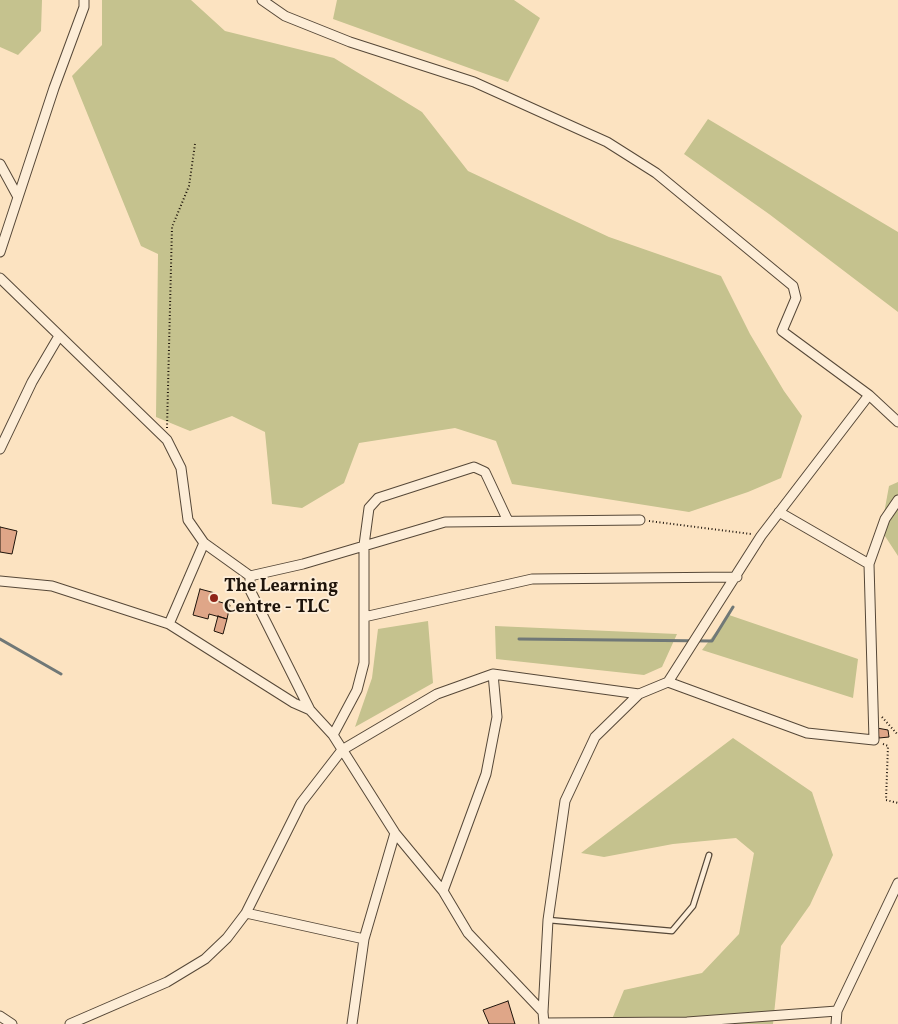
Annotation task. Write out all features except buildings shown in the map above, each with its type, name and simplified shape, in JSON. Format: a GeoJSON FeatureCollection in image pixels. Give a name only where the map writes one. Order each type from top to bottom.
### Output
{"type":"FeatureCollection","features":[{"type":"Feature","properties":{"kind":"street"},"geometry":{"type":"LineString","coordinates":[[0,252],[54,88],[84,7],[84,0]]}},
{"type":"Feature","properties":{"kind":"street"},"geometry":{"type":"LineString","coordinates":[[262,0],[285,16],[350,42],[474,82],[607,142],[656,173],[793,286],[796,298],[782,331],[869,395],[898,422]]}},
{"type":"Feature","properties":{"kind":"street"},"geometry":{"type":"LineString","coordinates":[[0,164],[18,197]]}},
{"type":"Feature","properties":{"kind":"street"},"geometry":{"type":"LineString","coordinates":[[0,278],[167,440],[181,468],[188,520],[204,544],[250,576],[303,564],[445,522],[640,520]]}},
{"type":"Feature","properties":{"kind":"street"},"geometry":{"type":"LineString","coordinates":[[0,449],[32,382],[60,336]]}},
{"type":"Feature","properties":{"kind":"street"},"geometry":{"type":"LineString","coordinates":[[837,1011],[687,1022],[544,1024],[543,1012],[548,920],[565,801],[595,737],[639,694],[668,682],[761,536],[869,395]]}},
{"type":"Feature","properties":{"kind":"street"},"geometry":{"type":"LineString","coordinates":[[333,735],[357,690],[364,663],[364,545],[369,508],[378,498],[474,466],[485,472],[508,521]]}},
{"type":"Feature","properties":{"kind":"street"},"geometry":{"type":"LineString","coordinates":[[668,682],[807,733],[874,740],[869,564],[885,519],[898,500]]}},
{"type":"Feature","properties":{"kind":"street"},"geometry":{"type":"LineString","coordinates":[[778,512],[869,564]]}},
{"type":"Feature","properties":{"kind":"street"},"geometry":{"type":"LineString","coordinates":[[169,624],[204,544]]}},
{"type":"Feature","properties":{"kind":"street"},"geometry":{"type":"LineString","coordinates":[[250,576],[250,590],[310,710],[333,735],[395,833],[443,892],[468,933],[543,1012]]}},
{"type":"Feature","properties":{"kind":"street"},"geometry":{"type":"LineString","coordinates":[[364,617],[532,579],[737,576]]}},
{"type":"Feature","properties":{"kind":"street"},"geometry":{"type":"LineString","coordinates":[[0,581],[52,586],[169,624],[294,703],[310,710]]}},
{"type":"Feature","properties":{"kind":"street"},"geometry":{"type":"LineString","coordinates":[[70,1024],[167,982],[205,959],[227,938],[246,913],[301,804],[342,750],[437,694],[493,674],[639,694]]}},
{"type":"Feature","properties":{"kind":"street"},"geometry":{"type":"LineString","coordinates":[[443,892],[486,774],[497,717],[493,674]]}},
{"type":"Feature","properties":{"kind":"street"},"geometry":{"type":"LineString","coordinates":[[352,1024],[364,939],[395,833]]}},
{"type":"Feature","properties":{"kind":"street"},"geometry":{"type":"LineString","coordinates":[[836,1024],[837,1011],[898,883]]}},
{"type":"Feature","properties":{"kind":"street"},"geometry":{"type":"LineString","coordinates":[[246,913],[364,939]]}},
{"type":"Feature","properties":{"kind":"street"},"geometry":{"type":"LineString","coordinates":[[0,1016],[12,1024]]}},
{"type":"Feature","properties":{"kind":"lane"},"geometry":{"type":"LineString","coordinates":[[548,920],[672,930],[693,906],[710,855]]}},
{"type":"Feature","properties":{"kind":"path"},"geometry":{"type":"LineString","coordinates":[[167,440],[172,226],[189,186],[195,144]]}},
{"type":"Feature","properties":{"kind":"path"},"geometry":{"type":"LineString","coordinates":[[640,520],[761,536]]}},
{"type":"Feature","properties":{"kind":"path"},"geometry":{"type":"LineString","coordinates":[[873,708],[894,728],[898,735]]}},
{"type":"Feature","properties":{"kind":"path"},"geometry":{"type":"LineString","coordinates":[[874,740],[888,746],[886,800],[898,803]]}},
{"type":"Feature","properties":{"kind":"shaded area"},"geometry":{"type":"Polygon","coordinates":[[[0,0],[42,0],[41,31],[18,55],[0,47],[0,0]]]}},
{"type":"Feature","properties":{"kind":"shaded area"},"geometry":{"type":"Polygon","coordinates":[[[102,0],[191,0],[225,31],[334,58],[422,112],[468,171],[609,237],[721,276],[750,334],[784,391],[802,416],[781,478],[748,492],[689,512],[512,484],[496,441],[455,428],[359,443],[344,483],[302,508],[272,504],[265,432],[232,416],[190,431],[156,417],[158,254],[141,246],[72,76],[102,45],[102,0]]]}},
{"type":"Feature","properties":{"kind":"shaded area"},"geometry":{"type":"Polygon","coordinates":[[[337,0],[514,0],[540,18],[508,82],[333,19],[337,0]]]}},
{"type":"Feature","properties":{"kind":"shaded area"},"geometry":{"type":"Polygon","coordinates":[[[708,119],[898,232],[898,312],[769,214],[684,154],[708,119]]]}},
{"type":"Feature","properties":{"kind":"shaded area"},"geometry":{"type":"Polygon","coordinates":[[[898,482],[898,556],[881,530],[889,486],[898,482]]]}},
{"type":"Feature","properties":{"kind":"shaded area"},"geometry":{"type":"Polygon","coordinates":[[[729,615],[858,659],[853,698],[702,650],[729,615]]]}},
{"type":"Feature","properties":{"kind":"shaded area"},"geometry":{"type":"Polygon","coordinates":[[[428,621],[433,683],[355,727],[372,678],[378,629],[428,621]]]}},
{"type":"Feature","properties":{"kind":"shaded area"},"geometry":{"type":"Polygon","coordinates":[[[495,626],[677,634],[662,667],[644,675],[496,659],[495,626]]]}},
{"type":"Feature","properties":{"kind":"shaded area"},"geometry":{"type":"Polygon","coordinates":[[[733,738],[812,792],[833,855],[810,905],[781,946],[773,1024],[610,1024],[624,990],[702,973],[739,934],[754,853],[736,838],[673,844],[604,857],[581,853],[733,738]]]}},
{"type":"Feature","properties":{"kind":"waterway"},"geometry":{"type":"LineString","coordinates":[[519,639],[712,641],[733,607]]}},
{"type":"Feature","properties":{"kind":"waterway"},"geometry":{"type":"LineString","coordinates":[[0,639],[61,674]]}},
{"type":"Feature","properties":{"kind":"place","name":"The Learning Centre - TLC"},"geometry":{"type":"Point","coordinates":[214,598]}}]}
